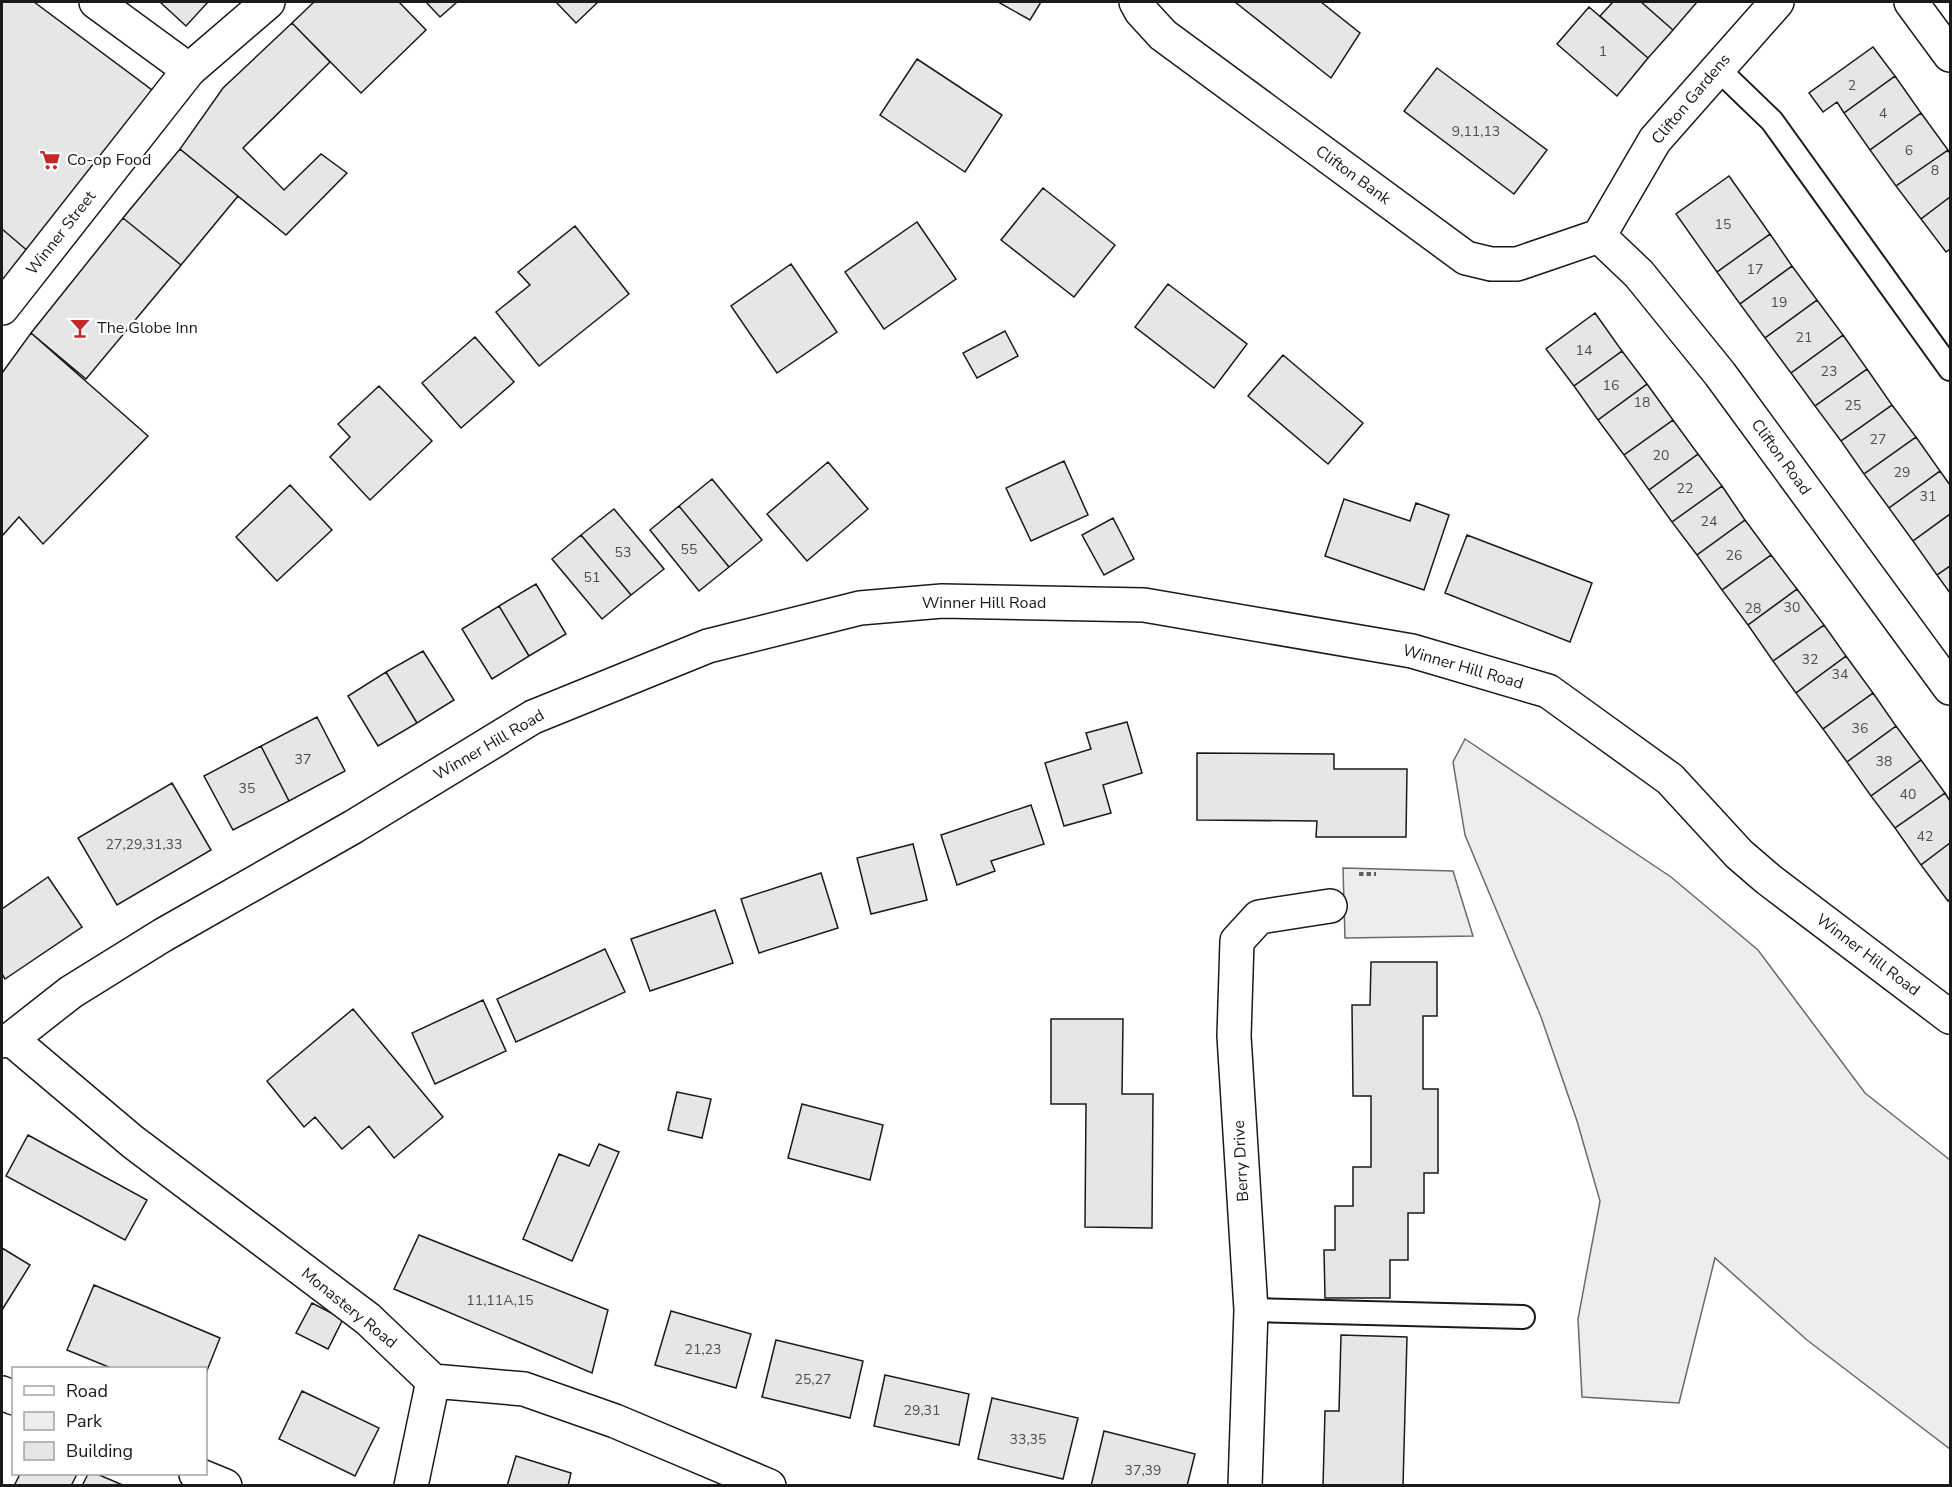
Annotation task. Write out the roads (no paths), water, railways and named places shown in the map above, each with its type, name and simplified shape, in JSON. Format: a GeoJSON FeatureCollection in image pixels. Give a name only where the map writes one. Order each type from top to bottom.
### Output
{"type":"FeatureCollection","features":[{"type":"Feature","properties":{"kind":"street"},"geometry":{"type":"LineString","coordinates":[[96,2],[189,70]]}},
{"type":"Feature","properties":{"kind":"street","name":"Winner Street"},"geometry":{"type":"LineString","coordinates":[[2,308],[189,70],[268,2]]}},
{"type":"Feature","properties":{"kind":"street","name":"Clifton Bank"},"geometry":{"type":"LineString","coordinates":[[1136,2],[1141,11],[1163,34],[1466,258],[1491,264],[1517,264],[1599,236]]}},
{"type":"Feature","properties":{"kind":"street","name":"Clifton Gardens"},"geometry":{"type":"LineString","coordinates":[[1599,236],[1655,140],[1777,2]]}},
{"type":"Feature","properties":{"kind":"street"},"geometry":{"type":"LineString","coordinates":[[1911,2],[1950,55]]}},
{"type":"Feature","properties":{"kind":"street","name":"Clifton Road"},"geometry":{"type":"LineString","coordinates":[[1599,236],[1640,274],[1720,374],[1950,688]]}},
{"type":"Feature","properties":{"kind":"street","name":"Winner Hill Road"},"geometry":{"type":"LineString","coordinates":[[6,1040],[71,992],[163,935],[353,827],[532,717],[708,646],[860,608],[942,601],[1144,605],[1412,651],[1548,691],[1670,778],[1739,854],[1768,879],[1950,1017]]}},
{"type":"Feature","properties":{"kind":"street","name":"Berry Drive"},"geometry":{"type":"LineString","coordinates":[[1245,1485],[1251,1310],[1234,1036],[1237,941],[1258,916],[1330,906]]}},
{"type":"Feature","properties":{"kind":"street","name":"Monastery Road"},"geometry":{"type":"LineString","coordinates":[[6,1040],[134,1142],[368,1319],[433,1381]]}},
{"type":"Feature","properties":{"kind":"street"},"geometry":{"type":"LineString","coordinates":[[411,1485],[433,1381],[524,1389],[615,1422],[769,1485]]}},
{"type":"Feature","properties":{"kind":"street"},"geometry":{"type":"LineString","coordinates":[[201,1475],[225,1485]]}},
{"type":"Feature","properties":{"kind":"lane"},"geometry":{"type":"LineString","coordinates":[[1717,68],[1772,121],[1950,369]]}},
{"type":"Feature","properties":{"kind":"lane"},"geometry":{"type":"LineString","coordinates":[[1251,1310],[1523,1317]]}},
{"type":"Feature","properties":{"kind":"place","name":"Co-op Food"},"geometry":{"type":"Point","coordinates":[50,160]}},
{"type":"Feature","properties":{"kind":"place","name":"The Globe Inn"},"geometry":{"type":"Point","coordinates":[80,328]}}]}
